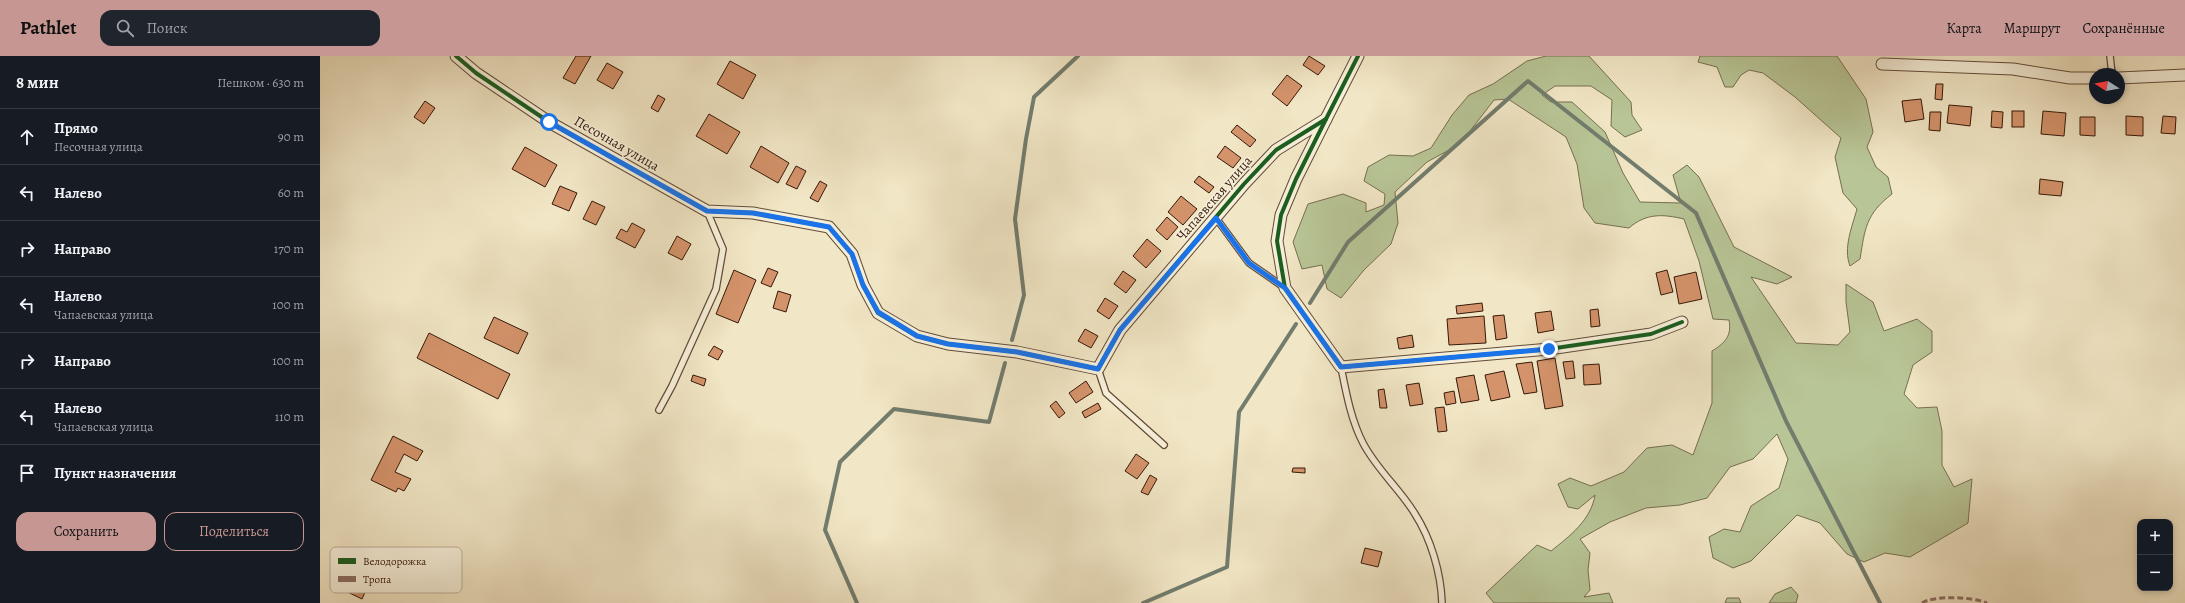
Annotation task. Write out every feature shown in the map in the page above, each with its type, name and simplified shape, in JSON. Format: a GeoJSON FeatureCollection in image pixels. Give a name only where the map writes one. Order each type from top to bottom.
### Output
{"type":"FeatureCollection","features":[{"type":"Feature","properties":{"kind":"street","name":"Песочная улица"},"geometry":{"type":"LineString","coordinates":[[456,56],[476,73],[549,122],[707,211]]}},
{"type":"Feature","properties":{"kind":"street"},"geometry":{"type":"LineString","coordinates":[[1358,56],[1296,179],[1281,214],[1278,241],[1285,288],[1341,367],[1549,349],[1651,334],[1682,322]]}},
{"type":"Feature","properties":{"kind":"street"},"geometry":{"type":"LineString","coordinates":[[1882,64],[2014,69],[2070,78],[2089,78]]}},
{"type":"Feature","properties":{"kind":"street"},"geometry":{"type":"LineString","coordinates":[[2125,78],[2185,75]]}},
{"type":"Feature","properties":{"kind":"street","name":"Чапаевская улица"},"geometry":{"type":"LineString","coordinates":[[1098,369],[1120,330],[1244,184],[1276,150],[1326,119]]}},
{"type":"Feature","properties":{"kind":"street"},"geometry":{"type":"LineString","coordinates":[[707,211],[753,213],[829,227],[852,254],[863,285],[878,312],[917,336],[948,344],[1017,352],[1098,369]]}},
{"type":"Feature","properties":{"kind":"lane"},"geometry":{"type":"LineString","coordinates":[[2110,56],[2111,68]]}},
{"type":"Feature","properties":{"kind":"lane"},"geometry":{"type":"LineString","coordinates":[[659,410],[672,386],[716,289],[723,249],[707,211]]}},
{"type":"Feature","properties":{"kind":"lane"},"geometry":{"type":"LineString","coordinates":[[1216,218],[1249,263],[1285,288]]}},
{"type":"Feature","properties":{"kind":"lane"},"geometry":{"type":"LineString","coordinates":[[1341,367],[1348,398],[1362,442],[1386,478],[1415,514],[1432,551],[1442,603]]}},
{"type":"Feature","properties":{"kind":"lane"},"geometry":{"type":"LineString","coordinates":[[1098,369],[1106,393],[1164,445]]}},
{"type":"Feature","properties":{"kind":"green space"},"geometry":{"type":"Polygon","coordinates":[[[1546,56],[1589,56],[1631,102],[1632,115],[1642,130],[1625,137],[1611,126],[1612,100],[1591,86],[1555,86],[1542,95],[1551,102],[1572,102],[1605,132],[1623,173],[1640,202],[1681,203],[1673,175],[1687,165],[1699,177],[1734,247],[1792,277],[1777,284],[1751,277],[1796,343],[1838,345],[1850,332],[1846,302],[1846,284],[1873,302],[1884,331],[1917,319],[1932,331],[1932,352],[1913,365],[1904,394],[1917,408],[1937,407],[1942,431],[1942,465],[1954,487],[1972,479],[1968,523],[1910,557],[1885,553],[1864,562],[1847,554],[1820,523],[1797,515],[1751,561],[1733,568],[1713,558],[1709,537],[1724,529],[1740,532],[1751,506],[1779,488],[1788,459],[1777,434],[1753,459],[1730,467],[1707,498],[1680,505],[1646,508],[1610,522],[1580,539],[1590,553],[1588,570],[1590,590],[1584,597],[1609,593],[1613,603],[1494,603],[1486,593],[1537,545],[1551,551],[1579,527],[1589,512],[1595,495],[1578,509],[1568,507],[1558,484],[1570,478],[1591,486],[1624,472],[1647,448],[1672,445],[1693,455],[1712,403],[1712,351],[1724,342],[1728,335],[1730,326],[1729,320],[1713,319],[1699,261],[1684,219],[1669,216],[1648,217],[1635,223],[1629,228],[1595,223],[1584,208],[1577,164],[1566,137],[1508,99],[1494,100],[1460,144],[1427,162],[1395,192],[1398,223],[1391,244],[1364,270],[1341,298],[1327,289],[1322,265],[1302,269],[1293,242],[1308,204],[1343,194],[1366,203],[1366,212],[1384,205],[1385,194],[1364,181],[1368,167],[1389,155],[1413,156],[1431,148],[1452,115],[1469,95],[1493,84],[1527,61],[1546,56]]]}},
{"type":"Feature","properties":{"kind":"green space"},"geometry":{"type":"Polygon","coordinates":[[[1700,56],[1837,56],[1866,99],[1873,132],[1867,147],[1876,167],[1888,177],[1892,194],[1877,208],[1868,222],[1863,239],[1860,259],[1850,266],[1847,252],[1857,209],[1843,193],[1835,157],[1841,138],[1795,97],[1763,73],[1749,70],[1741,75],[1733,87],[1725,87],[1717,67],[1698,62],[1700,56]]]}},
{"type":"Feature","properties":{"kind":"green space"},"geometry":{"type":"Polygon","coordinates":[[[1791,587],[1798,595],[1796,603],[1769,603],[1775,594],[1791,587]]]}},
{"type":"Feature","properties":{"kind":"green space"},"geometry":{"type":"Polygon","coordinates":[[[1727,598],[1739,598],[1741,603],[1725,603],[1727,598]]]}},
{"type":"Feature","properties":{"kind":"building"},"geometry":{"type":"Polygon","coordinates":[[[576,56],[591,56],[575,84],[563,78],[576,56]]]}},
{"type":"Feature","properties":{"kind":"building"},"geometry":{"type":"Polygon","coordinates":[[[1309,56],[1325,66],[1318,75],[1303,65],[1309,56]]]}},
{"type":"Feature","properties":{"kind":"building"},"geometry":{"type":"Polygon","coordinates":[[[730,61],[756,75],[743,99],[717,84],[730,61]]]}},
{"type":"Feature","properties":{"kind":"building"},"geometry":{"type":"Polygon","coordinates":[[[607,63],[623,72],[613,89],[597,80],[607,63]]]}},
{"type":"Feature","properties":{"kind":"building"},"geometry":{"type":"Polygon","coordinates":[[[1287,75],[1302,86],[1287,106],[1272,94],[1287,75]]]}},
{"type":"Feature","properties":{"kind":"building"},"geometry":{"type":"Polygon","coordinates":[[[1936,84],[1943,84],[1942,100],[1935,99],[1936,84]]]}},
{"type":"Feature","properties":{"kind":"building"},"geometry":{"type":"Polygon","coordinates":[[[658,95],[665,99],[658,112],[651,108],[658,95]]]}},
{"type":"Feature","properties":{"kind":"building"},"geometry":{"type":"Polygon","coordinates":[[[1921,99],[1924,119],[1905,122],[1902,101],[1921,99]]]}},
{"type":"Feature","properties":{"kind":"building"},"geometry":{"type":"Polygon","coordinates":[[[425,101],[435,108],[424,124],[414,117],[425,101]]]}},
{"type":"Feature","properties":{"kind":"building"},"geometry":{"type":"Polygon","coordinates":[[[1949,105],[1972,107],[1970,126],[1947,123],[1949,105]]]}},
{"type":"Feature","properties":{"kind":"building"},"geometry":{"type":"Polygon","coordinates":[[[1992,111],[2003,112],[2002,128],[1991,127],[1992,111]]]}},
{"type":"Feature","properties":{"kind":"building"},"geometry":{"type":"Polygon","coordinates":[[[2012,111],[2024,111],[2024,127],[2012,127],[2012,111]]]}},
{"type":"Feature","properties":{"kind":"building"},"geometry":{"type":"Polygon","coordinates":[[[2043,111],[2066,113],[2064,136],[2041,134],[2043,111]]]}},
{"type":"Feature","properties":{"kind":"building"},"geometry":{"type":"Polygon","coordinates":[[[1930,112],[1941,112],[1940,131],[1929,130],[1930,112]]]}},
{"type":"Feature","properties":{"kind":"building"},"geometry":{"type":"Polygon","coordinates":[[[709,114],[740,132],[727,154],[696,136],[709,114]]]}},
{"type":"Feature","properties":{"kind":"building"},"geometry":{"type":"Polygon","coordinates":[[[2126,116],[2143,117],[2143,136],[2126,135],[2126,116]]]}},
{"type":"Feature","properties":{"kind":"building"},"geometry":{"type":"Polygon","coordinates":[[[2163,116],[2176,117],[2175,134],[2161,133],[2163,116]]]}},
{"type":"Feature","properties":{"kind":"building"},"geometry":{"type":"Polygon","coordinates":[[[2080,117],[2095,117],[2095,136],[2080,135],[2080,117]]]}},
{"type":"Feature","properties":{"kind":"building"},"geometry":{"type":"Polygon","coordinates":[[[1237,125],[1256,140],[1250,147],[1231,132],[1237,125]]]}},
{"type":"Feature","properties":{"kind":"building"},"geometry":{"type":"Polygon","coordinates":[[[761,146],[789,163],[778,183],[750,167],[761,146]]]}},
{"type":"Feature","properties":{"kind":"building"},"geometry":{"type":"Polygon","coordinates":[[[1225,146],[1241,158],[1233,168],[1217,157],[1225,146]]]}},
{"type":"Feature","properties":{"kind":"building"},"geometry":{"type":"Polygon","coordinates":[[[525,147],[557,165],[545,187],[512,169],[525,147]]]}},
{"type":"Feature","properties":{"kind":"building"},"geometry":{"type":"Polygon","coordinates":[[[796,166],[806,171],[797,189],[786,184],[796,166]]]}},
{"type":"Feature","properties":{"kind":"building"},"geometry":{"type":"Polygon","coordinates":[[[1199,176],[1214,187],[1209,193],[1194,182],[1199,176]]]}},
{"type":"Feature","properties":{"kind":"building"},"geometry":{"type":"Polygon","coordinates":[[[2040,179],[2063,182],[2061,196],[2039,194],[2040,179]]]}},
{"type":"Feature","properties":{"kind":"building"},"geometry":{"type":"Polygon","coordinates":[[[820,181],[827,185],[818,202],[810,198],[820,181]]]}},
{"type":"Feature","properties":{"kind":"building"},"geometry":{"type":"Polygon","coordinates":[[[560,186],[577,193],[569,211],[552,204],[560,186]]]}},
{"type":"Feature","properties":{"kind":"building"},"geometry":{"type":"Polygon","coordinates":[[[1181,196],[1197,209],[1183,225],[1168,212],[1181,196]]]}},
{"type":"Feature","properties":{"kind":"building"},"geometry":{"type":"Polygon","coordinates":[[[592,201],[605,207],[596,225],[583,219],[592,201]]]}},
{"type":"Feature","properties":{"kind":"building"},"geometry":{"type":"Polygon","coordinates":[[[1167,217],[1178,227],[1167,240],[1156,230],[1167,217]]]}},
{"type":"Feature","properties":{"kind":"building"},"geometry":{"type":"Polygon","coordinates":[[[632,223],[645,230],[635,248],[616,238],[621,229],[627,232],[632,223]]]}},
{"type":"Feature","properties":{"kind":"building"},"geometry":{"type":"Polygon","coordinates":[[[677,236],[691,244],[682,260],[668,253],[677,236]]]}},
{"type":"Feature","properties":{"kind":"building"},"geometry":{"type":"Polygon","coordinates":[[[1147,239],[1161,251],[1146,268],[1133,256],[1147,239]]]}},
{"type":"Feature","properties":{"kind":"building"},"geometry":{"type":"Polygon","coordinates":[[[768,268],[778,272],[771,287],[761,283],[768,268]]]}},
{"type":"Feature","properties":{"kind":"building"},"geometry":{"type":"Polygon","coordinates":[[[734,270],[756,280],[738,323],[716,314],[734,270]]]}},
{"type":"Feature","properties":{"kind":"building"},"geometry":{"type":"Polygon","coordinates":[[[1667,270],[1673,292],[1661,295],[1656,273],[1667,270]]]}},
{"type":"Feature","properties":{"kind":"building"},"geometry":{"type":"Polygon","coordinates":[[[1123,271],[1136,280],[1126,293],[1114,284],[1123,271]]]}},
{"type":"Feature","properties":{"kind":"building"},"geometry":{"type":"Polygon","coordinates":[[[1696,272],[1702,299],[1679,304],[1674,277],[1696,272]]]}},
{"type":"Feature","properties":{"kind":"building"},"geometry":{"type":"Polygon","coordinates":[[[778,291],[791,295],[786,312],[773,308],[778,291]]]}},
{"type":"Feature","properties":{"kind":"building"},"geometry":{"type":"Polygon","coordinates":[[[1105,298],[1118,306],[1109,319],[1097,311],[1105,298]]]}},
{"type":"Feature","properties":{"kind":"building"},"geometry":{"type":"Polygon","coordinates":[[[1482,303],[1483,311],[1457,314],[1456,306],[1482,303]]]}},
{"type":"Feature","properties":{"kind":"building"},"geometry":{"type":"Polygon","coordinates":[[[1598,309],[1600,326],[1591,327],[1590,310],[1598,309]]]}},
{"type":"Feature","properties":{"kind":"building"},"geometry":{"type":"Polygon","coordinates":[[[1551,311],[1554,330],[1538,333],[1535,313],[1551,311]]]}},
{"type":"Feature","properties":{"kind":"building"},"geometry":{"type":"Polygon","coordinates":[[[1504,315],[1507,338],[1496,340],[1493,316],[1504,315]]]}},
{"type":"Feature","properties":{"kind":"building"},"geometry":{"type":"Polygon","coordinates":[[[1484,316],[1486,343],[1449,345],[1447,319],[1484,316]]]}},
{"type":"Feature","properties":{"kind":"building"},"geometry":{"type":"Polygon","coordinates":[[[494,317],[528,333],[518,354],[484,338],[494,317]]]}},
{"type":"Feature","properties":{"kind":"building"},"geometry":{"type":"Polygon","coordinates":[[[1085,329],[1098,336],[1091,348],[1078,341],[1085,329]]]}},
{"type":"Feature","properties":{"kind":"building"},"geometry":{"type":"Polygon","coordinates":[[[429,333],[510,374],[498,399],[417,358],[429,333]]]}},
{"type":"Feature","properties":{"kind":"building"},"geometry":{"type":"Polygon","coordinates":[[[1412,335],[1414,347],[1399,349],[1397,338],[1412,335]]]}},
{"type":"Feature","properties":{"kind":"building"},"geometry":{"type":"Polygon","coordinates":[[[714,346],[723,351],[718,360],[708,355],[714,346]]]}},
{"type":"Feature","properties":{"kind":"building"},"geometry":{"type":"Polygon","coordinates":[[[1555,358],[1563,406],[1545,409],[1537,361],[1555,358]]]}},
{"type":"Feature","properties":{"kind":"building"},"geometry":{"type":"Polygon","coordinates":[[[1573,361],[1575,378],[1566,379],[1563,362],[1573,361]]]}},
{"type":"Feature","properties":{"kind":"building"},"geometry":{"type":"Polygon","coordinates":[[[1532,362],[1537,392],[1524,394],[1516,364],[1532,362]]]}},
{"type":"Feature","properties":{"kind":"building"},"geometry":{"type":"Polygon","coordinates":[[[1599,364],[1601,384],[1584,385],[1583,365],[1599,364]]]}},
{"type":"Feature","properties":{"kind":"building"},"geometry":{"type":"Polygon","coordinates":[[[1504,371],[1510,397],[1491,401],[1485,375],[1504,371]]]}},
{"type":"Feature","properties":{"kind":"building"},"geometry":{"type":"Polygon","coordinates":[[[693,375],[706,379],[704,386],[691,381],[693,375]]]}},
{"type":"Feature","properties":{"kind":"building"},"geometry":{"type":"Polygon","coordinates":[[[1474,375],[1479,400],[1461,403],[1456,378],[1474,375]]]}},
{"type":"Feature","properties":{"kind":"building"},"geometry":{"type":"Polygon","coordinates":[[[1086,381],[1093,392],[1076,403],[1069,393],[1086,381]]]}},
{"type":"Feature","properties":{"kind":"building"},"geometry":{"type":"Polygon","coordinates":[[[1419,383],[1423,404],[1410,406],[1406,385],[1419,383]]]}},
{"type":"Feature","properties":{"kind":"building"},"geometry":{"type":"Polygon","coordinates":[[[1384,389],[1387,408],[1380,408],[1378,390],[1384,389]]]}},
{"type":"Feature","properties":{"kind":"building"},"geometry":{"type":"Polygon","coordinates":[[[1454,391],[1456,403],[1446,405],[1444,393],[1454,391]]]}},
{"type":"Feature","properties":{"kind":"building"},"geometry":{"type":"Polygon","coordinates":[[[1056,401],[1065,413],[1059,418],[1050,406],[1056,401]]]}},
{"type":"Feature","properties":{"kind":"building"},"geometry":{"type":"Polygon","coordinates":[[[1098,403],[1101,409],[1085,418],[1082,412],[1098,403]]]}},
{"type":"Feature","properties":{"kind":"building"},"geometry":{"type":"Polygon","coordinates":[[[1444,407],[1447,431],[1438,432],[1435,408],[1444,407]]]}},
{"type":"Feature","properties":{"kind":"building"},"geometry":{"type":"Polygon","coordinates":[[[393,436],[423,451],[417,461],[404,454],[395,472],[411,479],[404,491],[398,488],[396,492],[371,480],[393,436]]]}},
{"type":"Feature","properties":{"kind":"building"},"geometry":{"type":"Polygon","coordinates":[[[1136,454],[1149,463],[1137,479],[1125,471],[1136,454]]]}},
{"type":"Feature","properties":{"kind":"building"},"geometry":{"type":"Polygon","coordinates":[[[1293,468],[1305,468],[1305,473],[1292,472],[1293,468]]]}},
{"type":"Feature","properties":{"kind":"building"},"geometry":{"type":"Polygon","coordinates":[[[1150,475],[1157,479],[1148,495],[1141,492],[1150,475]]]}},
{"type":"Feature","properties":{"kind":"building"},"geometry":{"type":"Polygon","coordinates":[[[1365,548],[1382,552],[1378,567],[1361,563],[1365,548]]]}},
{"type":"Feature","properties":{"kind":"building"},"geometry":{"type":"Polygon","coordinates":[[[350,593],[365,593],[362,599],[350,593]]]}},
{"type":"Feature","properties":{"kind":"waterway"},"geometry":{"type":"LineString","coordinates":[[1012,340],[1024,295],[1015,219],[1026,139],[1034,97],[1078,56]]}},
{"type":"Feature","properties":{"kind":"waterway"},"geometry":{"type":"LineString","coordinates":[[1310,303],[1348,242],[1528,81],[1696,213],[1786,421],[1880,603]]}},
{"type":"Feature","properties":{"kind":"waterway"},"geometry":{"type":"LineString","coordinates":[[1143,603],[1227,567],[1239,412],[1296,324]]}},
{"type":"Feature","properties":{"kind":"waterway"},"geometry":{"type":"LineString","coordinates":[[857,603],[825,530],[840,462],[894,409],[989,422],[1005,363]]}},
{"type":"Feature","properties":{"kind":"marked path"},"geometry":{"type":"LineString","coordinates":[[1922,603],[1928,600],[1944,598],[1973,599],[1987,603]]}},
{"type":"Feature","properties":{"kind":"cycle path"},"geometry":{"type":"LineString","coordinates":[[456,56],[476,73],[549,122],[707,211],[753,213],[829,227],[852,254],[863,285],[878,313],[917,336],[948,344],[1017,352],[1098,369],[1120,330],[1244,184],[1276,150],[1326,119],[1358,56]]}},
{"type":"Feature","properties":{"kind":"cycle path"},"geometry":{"type":"LineString","coordinates":[[1326,119],[1296,179],[1281,215],[1277,241],[1285,288],[1341,367],[1549,349],[1651,334],[1682,322]]}},
{"type":"Feature","properties":{"kind":"route"},"geometry":{"type":"LineString","coordinates":[[549,122],[707,211],[753,213],[829,227],[852,254],[863,285],[878,312],[917,336],[948,344],[1017,352],[1098,369],[1120,330],[1216,218],[1249,263],[1285,288],[1341,367],[1549,349]]}}]}
